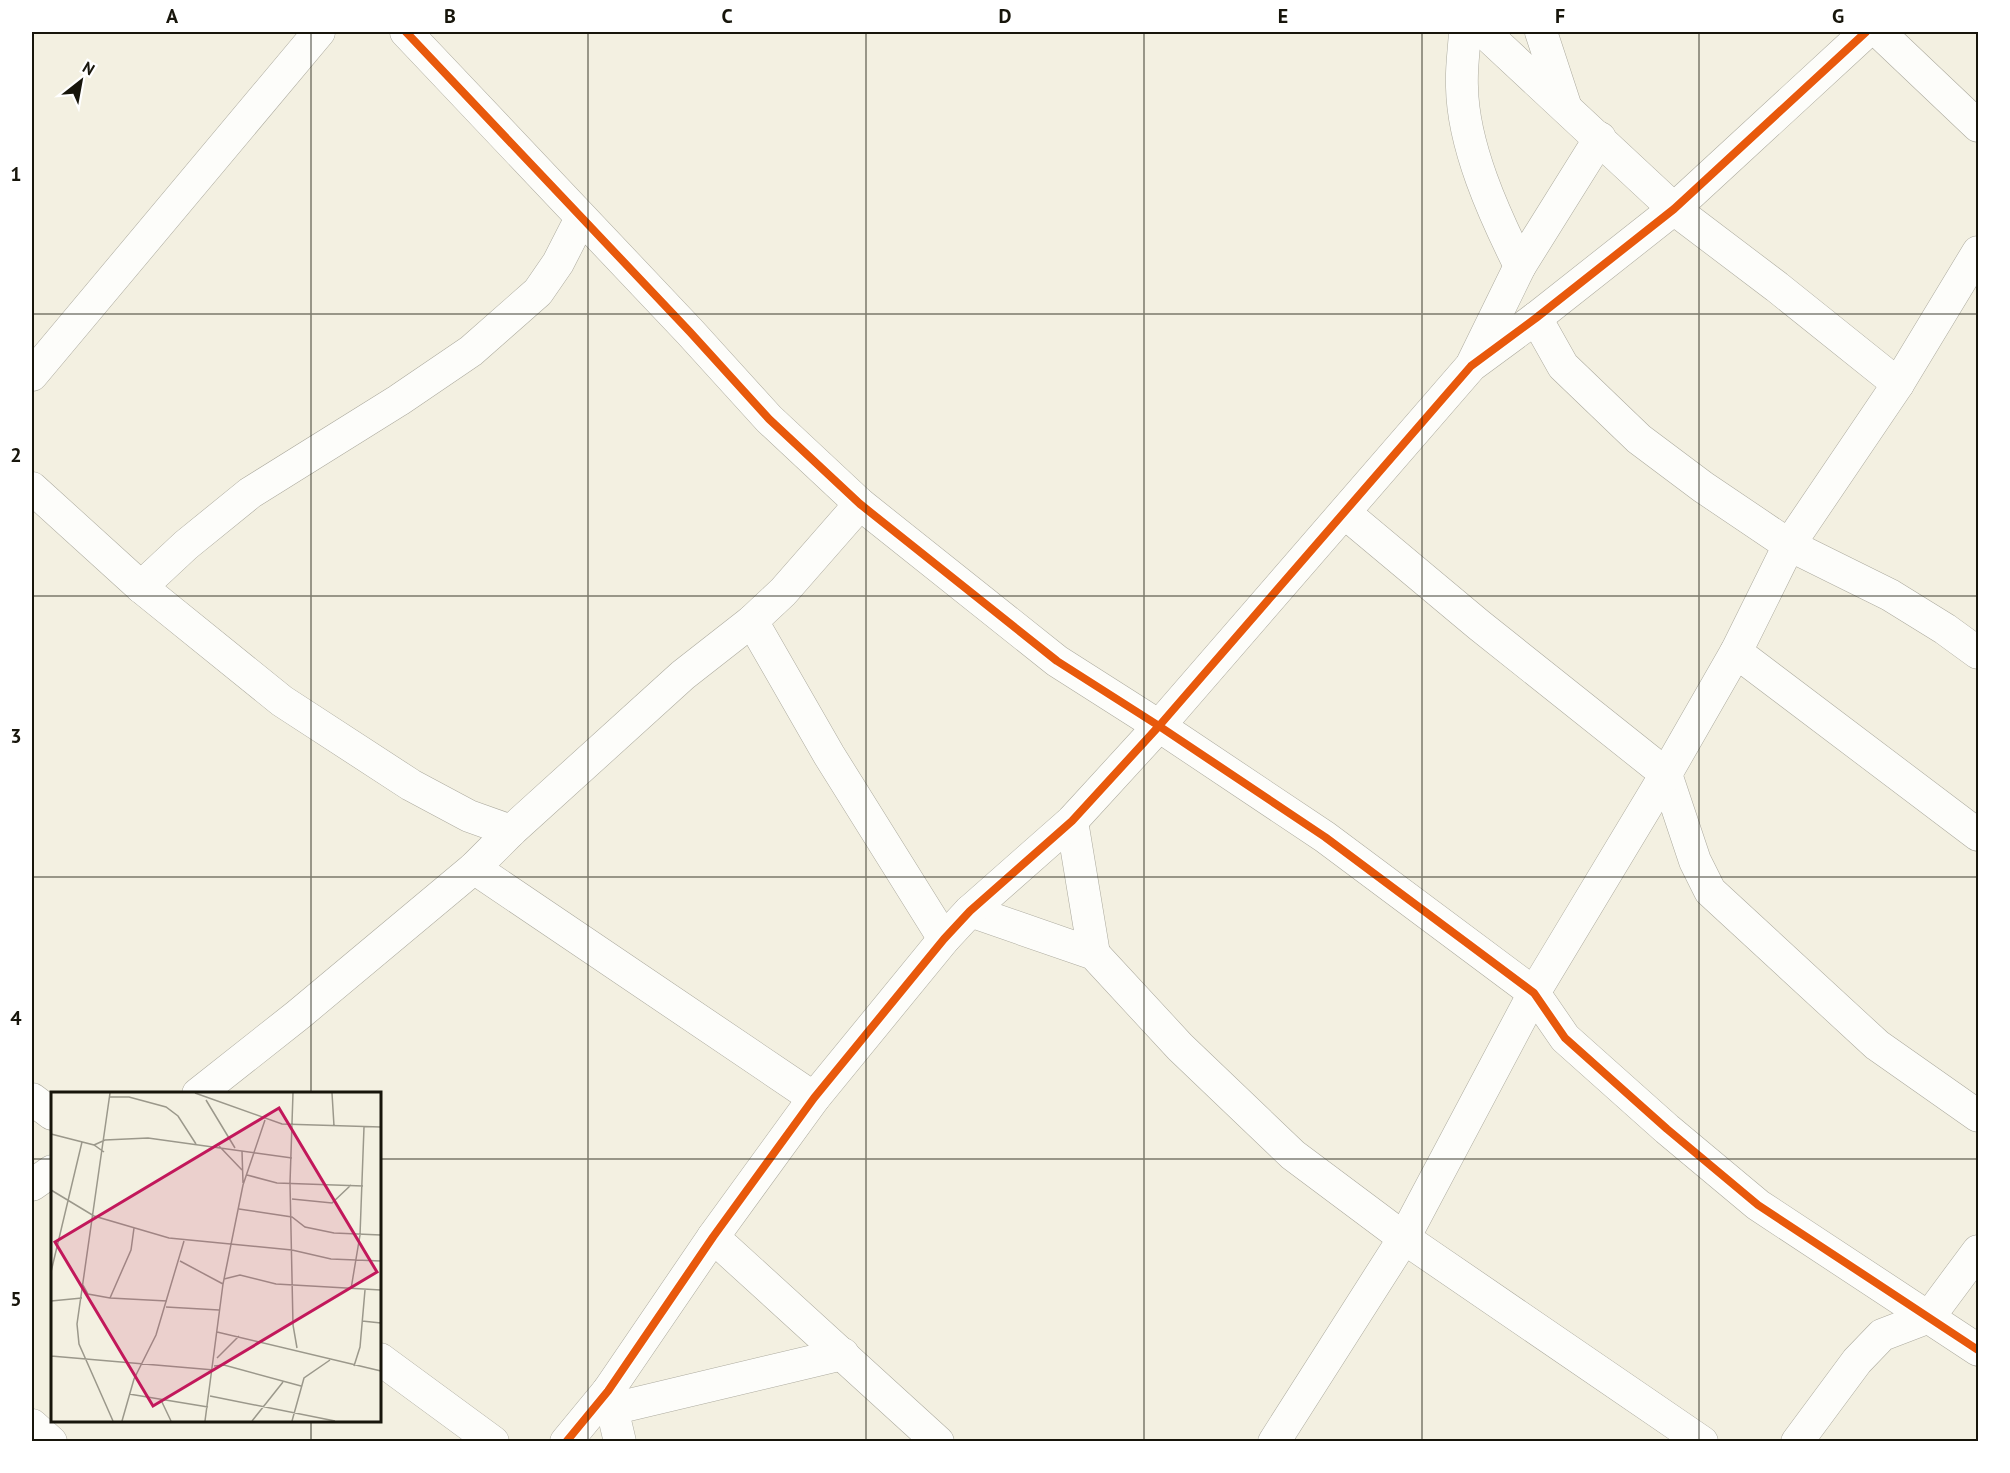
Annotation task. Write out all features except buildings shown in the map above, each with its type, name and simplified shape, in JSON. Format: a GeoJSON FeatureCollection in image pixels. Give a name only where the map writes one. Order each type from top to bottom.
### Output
{"type":"FeatureCollection","features":[{"type":"Feature","properties":{"kind":"street"},"geometry":{"type":"LineString","coordinates":[[32,375],[320,32]]}},
{"type":"Feature","properties":{"kind":"street"},"geometry":{"type":"LineString","coordinates":[[406,32],[690,332],[769,419],[860,504],[1057,661],[1325,837],[1534,993],[1565,1038],[1667,1129],[1749,1197],[1978,1350]]}},
{"type":"Feature","properties":{"kind":"street"},"geometry":{"type":"LineString","coordinates":[[1465,32],[1462,87],[1466,128],[1495,216],[1520,266]]}},
{"type":"Feature","properties":{"kind":"street"},"geometry":{"type":"LineString","coordinates":[[1484,32],[1674,209],[1777,287],[1898,384]]}},
{"type":"Feature","properties":{"kind":"street"},"geometry":{"type":"LineString","coordinates":[[1541,32],[1566,108]]}},
{"type":"Feature","properties":{"kind":"street"},"geometry":{"type":"LineString","coordinates":[[566,1442],[610,1400],[713,1237],[814,1098],[944,939],[970,911],[1072,821],[1159,726],[1471,366],[1674,209],[1866,32]]}},
{"type":"Feature","properties":{"kind":"street"},"geometry":{"type":"LineString","coordinates":[[1879,32],[1978,126]]}},
{"type":"Feature","properties":{"kind":"street"},"geometry":{"type":"LineString","coordinates":[[1471,366],[1520,266],[1600,138]]}},
{"type":"Feature","properties":{"kind":"street"},"geometry":{"type":"LineString","coordinates":[[141,587],[186,545],[250,493],[399,400],[471,351],[538,292],[558,262],[581,218]]}},
{"type":"Feature","properties":{"kind":"street"},"geometry":{"type":"LineString","coordinates":[[1274,1442],[1404,1238],[1534,993],[1666,774],[1736,652],[1789,545],[1898,384],[1978,252]]}},
{"type":"Feature","properties":{"kind":"street"},"geometry":{"type":"LineString","coordinates":[[1536,318],[1563,366],[1639,439],[1703,487],[1789,545],[1890,595],[1945,629],[1978,653]]}},
{"type":"Feature","properties":{"kind":"street"},"geometry":{"type":"LineString","coordinates":[[32,488],[141,587],[282,701],[411,785],[468,816],[511,831]]}},
{"type":"Feature","properties":{"kind":"street"},"geometry":{"type":"LineString","coordinates":[[201,1092],[298,1015],[474,868],[511,831],[683,675],[752,621],[783,592],[860,504]]}},
{"type":"Feature","properties":{"kind":"street"},"geometry":{"type":"LineString","coordinates":[[1345,513],[1479,625],[1666,774],[1695,861],[1710,891],[1877,1045],[1978,1116]]}},
{"type":"Feature","properties":{"kind":"street"},"geometry":{"type":"LineString","coordinates":[[752,621],[829,755],[944,939]]}},
{"type":"Feature","properties":{"kind":"street"},"geometry":{"type":"LineString","coordinates":[[1736,652],[1978,835]]}},
{"type":"Feature","properties":{"kind":"street"},"geometry":{"type":"LineString","coordinates":[[1072,821],[1094,954]]}},
{"type":"Feature","properties":{"kind":"street"},"geometry":{"type":"LineString","coordinates":[[474,868],[814,1098]]}},
{"type":"Feature","properties":{"kind":"street"},"geometry":{"type":"LineString","coordinates":[[970,911],[1094,954],[1180,1047],[1293,1155],[1404,1238],[1702,1442]]}},
{"type":"Feature","properties":{"kind":"street"},"geometry":{"type":"LineString","coordinates":[[32,1099],[51,1113]]}},
{"type":"Feature","properties":{"kind":"street"},"geometry":{"type":"LineString","coordinates":[[32,1185],[51,1172]]}},
{"type":"Feature","properties":{"kind":"street"},"geometry":{"type":"LineString","coordinates":[[713,1237],[938,1442]]}},
{"type":"Feature","properties":{"kind":"street"},"geometry":{"type":"LineString","coordinates":[[1797,1442],[1857,1361],[1882,1335],[1929,1317],[1978,1251]]}},
{"type":"Feature","properties":{"kind":"street"},"geometry":{"type":"LineString","coordinates":[[610,1400],[843,1354]]}},
{"type":"Feature","properties":{"kind":"street"},"geometry":{"type":"LineString","coordinates":[[381,1360],[494,1442]]}},
{"type":"Feature","properties":{"kind":"street"},"geometry":{"type":"LineString","coordinates":[[610,1400],[620,1442]]}},
{"type":"Feature","properties":{"kind":"street"},"geometry":{"type":"LineString","coordinates":[[441,1404],[453,1442]]}},
{"type":"Feature","properties":{"kind":"street"},"geometry":{"type":"LineString","coordinates":[[32,1425],[51,1442]]}},
{"type":"Feature","properties":{"kind":"cycle path"},"geometry":{"type":"LineString","coordinates":[[406,32],[690,332],[769,419],[860,504],[1057,661],[1325,837],[1534,993],[1565,1038],[1667,1129],[1758,1205],[1978,1350]]}},
{"type":"Feature","properties":{"kind":"cycle path"},"geometry":{"type":"LineString","coordinates":[[566,1442],[608,1391],[713,1237],[814,1098],[944,939],[970,911],[1072,821],[1159,726],[1471,366],[1674,209],[1866,32]]}}]}
